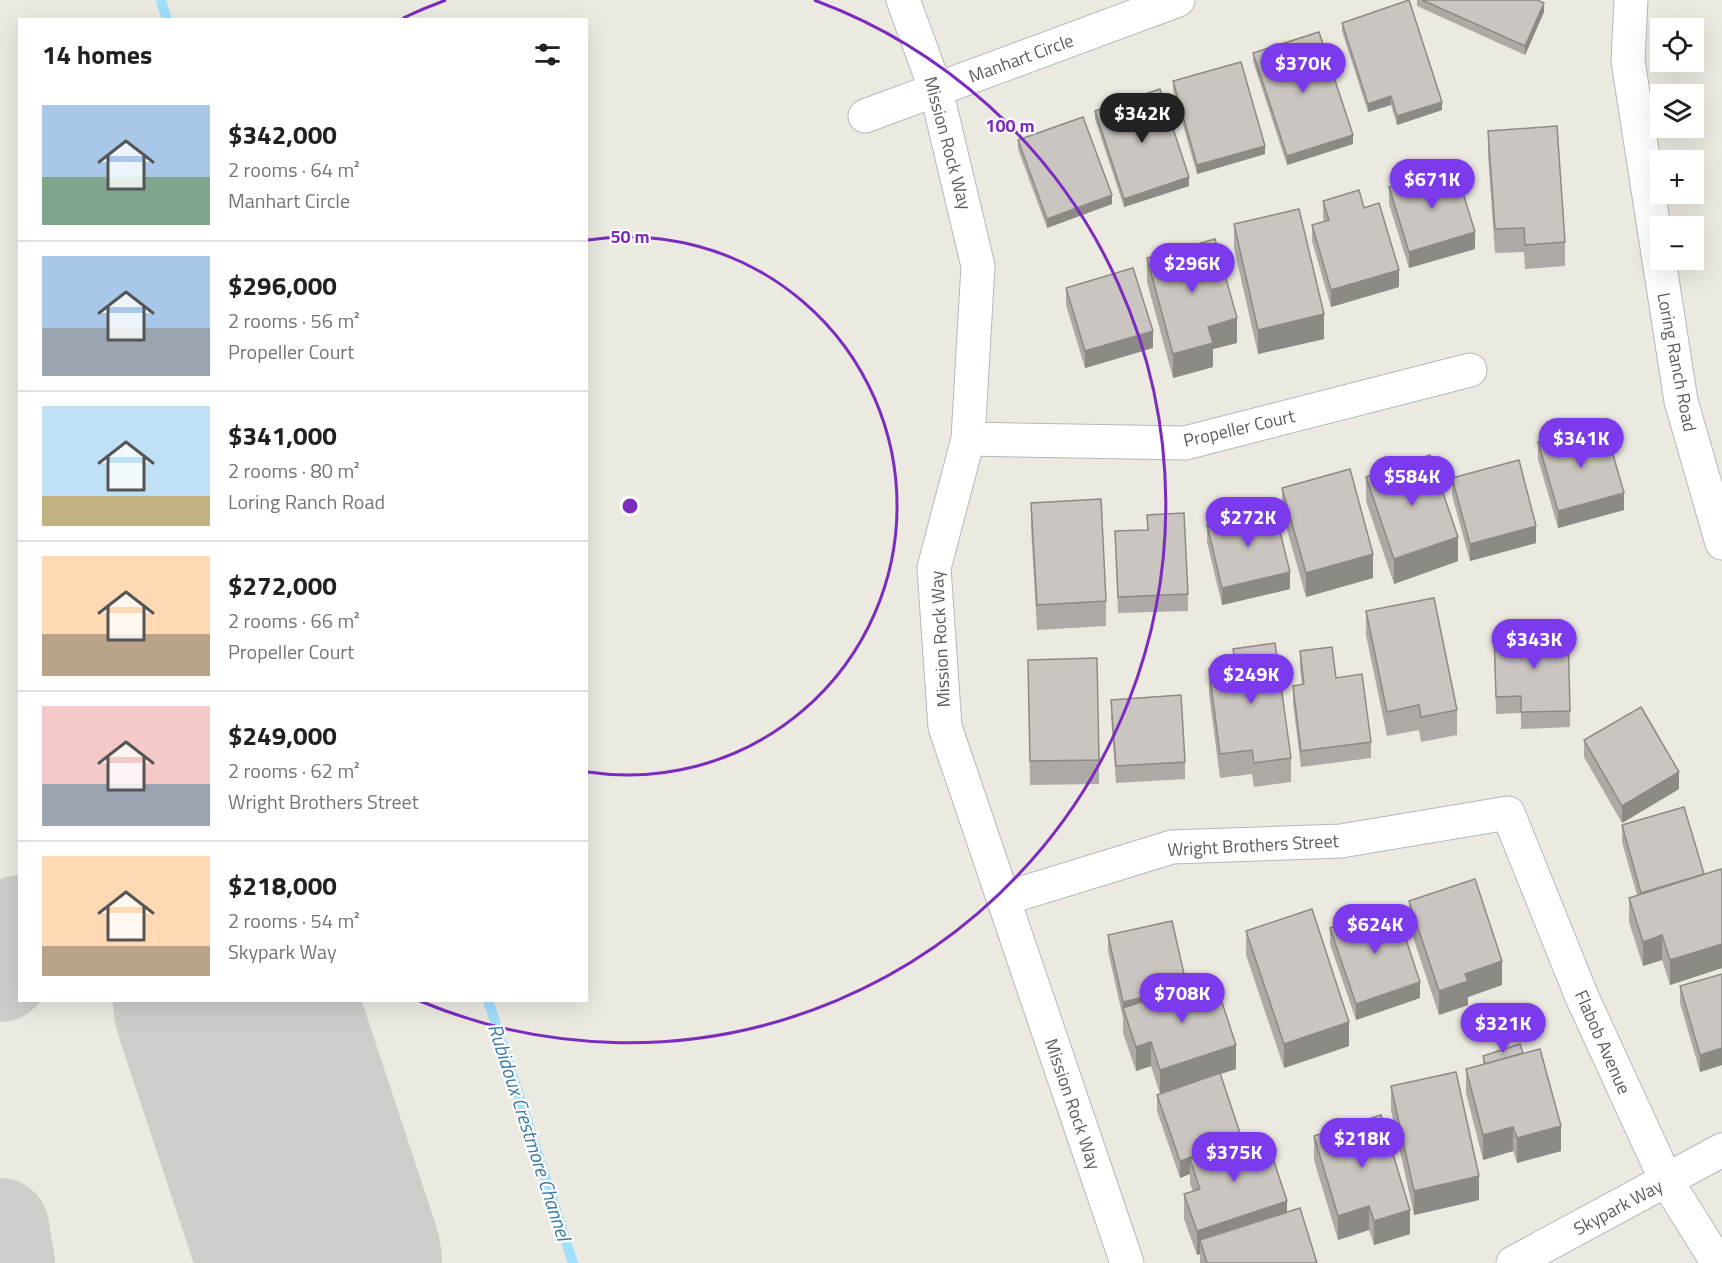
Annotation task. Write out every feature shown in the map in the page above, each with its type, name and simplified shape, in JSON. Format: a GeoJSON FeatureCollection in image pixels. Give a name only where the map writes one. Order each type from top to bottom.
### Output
{"type":"FeatureCollection","features":[{"type":"Feature","properties":{"kind":"street","name":"Mission Rock Way"},"geometry":{"type":"LineString","coordinates":[[903,0],[936,90],[978,266],[968,439],[934,568],[945,727],[1126,1263]]}},
{"type":"Feature","properties":{"kind":"street","name":"Manhart Circle"},"geometry":{"type":"LineString","coordinates":[[865,116],[1178,0]]}},
{"type":"Feature","properties":{"kind":"street","name":"Loring Ranch Road"},"geometry":{"type":"LineString","coordinates":[[1631,0],[1628,61],[1681,401],[1722,543]]}},
{"type":"Feature","properties":{"kind":"street","name":"Propeller Court"},"geometry":{"type":"LineString","coordinates":[[968,439],[1185,443],[1470,370]]}},
{"type":"Feature","properties":{"kind":"street","name":"Wright Brothers Street"},"geometry":{"type":"LineString","coordinates":[[1003,899],[1172,847],[1341,841],[1508,813]]}},
{"type":"Feature","properties":{"kind":"street","name":"Flabob Avenue"},"geometry":{"type":"LineString","coordinates":[[1508,813],[1582,997],[1666,1180],[1718,1263]]}},
{"type":"Feature","properties":{"kind":"street","name":"Skypark Way"},"geometry":{"type":"LineString","coordinates":[[1513,1263],[1722,1150]]}},
{"type":"Feature","properties":{"kind":"building"},"geometry":{"type":"Polygon","coordinates":[[[1409,0],[1442,102],[1397,116],[1391,96],[1368,104],[1342,23],[1409,0]]]}},
{"type":"Feature","properties":{"kind":"building"},"geometry":{"type":"Polygon","coordinates":[[[1422,0],[1537,0],[1544,3],[1525,46],[1422,0]]]}},
{"type":"Feature","properties":{"kind":"building"},"geometry":{"type":"Polygon","coordinates":[[[1319,32],[1353,135],[1287,156],[1253,53],[1319,32]]]}},
{"type":"Feature","properties":{"kind":"building"},"geometry":{"type":"Polygon","coordinates":[[[1241,62],[1265,146],[1197,165],[1173,81],[1241,62]]]}},
{"type":"Feature","properties":{"kind":"building"},"geometry":{"type":"Polygon","coordinates":[[[1160,89],[1189,177],[1124,199],[1095,111],[1160,89]]]}},
{"type":"Feature","properties":{"kind":"building"},"geometry":{"type":"Polygon","coordinates":[[[1083,117],[1112,195],[1047,219],[1018,140],[1083,117]]]}},
{"type":"Feature","properties":{"kind":"building"},"geometry":{"type":"Polygon","coordinates":[[[1557,126],[1565,242],[1525,245],[1524,228],[1495,229],[1488,131],[1557,126]]]}},
{"type":"Feature","properties":{"kind":"building"},"geometry":{"type":"Polygon","coordinates":[[[1455,167],[1475,232],[1409,252],[1389,187],[1455,167]]]}},
{"type":"Feature","properties":{"kind":"building"},"geometry":{"type":"Polygon","coordinates":[[[1359,190],[1364,208],[1379,203],[1399,270],[1331,290],[1312,225],[1329,220],[1323,201],[1359,190]]]}},
{"type":"Feature","properties":{"kind":"building"},"geometry":{"type":"Polygon","coordinates":[[[1299,209],[1324,314],[1258,330],[1234,224],[1299,209]]]}},
{"type":"Feature","properties":{"kind":"building"},"geometry":{"type":"Polygon","coordinates":[[[1215,239],[1237,318],[1208,327],[1213,343],[1173,354],[1147,258],[1215,239]]]}},
{"type":"Feature","properties":{"kind":"building"},"geometry":{"type":"Polygon","coordinates":[[[1133,268],[1153,331],[1085,351],[1066,288],[1133,268]]]}},
{"type":"Feature","properties":{"kind":"building"},"geometry":{"type":"Polygon","coordinates":[[[1606,430],[1624,493],[1558,511],[1538,442],[1574,432],[1575,439],[1606,430]]]}},
{"type":"Feature","properties":{"kind":"building"},"geometry":{"type":"Polygon","coordinates":[[[1430,455],[1458,537],[1394,559],[1366,477],[1430,455]]]}},
{"type":"Feature","properties":{"kind":"building"},"geometry":{"type":"Polygon","coordinates":[[[1519,460],[1536,526],[1470,544],[1452,478],[1519,460]]]}},
{"type":"Feature","properties":{"kind":"building"},"geometry":{"type":"Polygon","coordinates":[[[1350,469],[1373,554],[1306,573],[1282,488],[1350,469]]]}},
{"type":"Feature","properties":{"kind":"building"},"geometry":{"type":"Polygon","coordinates":[[[1101,499],[1106,601],[1037,605],[1031,503],[1101,499]]]}},
{"type":"Feature","properties":{"kind":"building"},"geometry":{"type":"Polygon","coordinates":[[[1274,508],[1290,572],[1222,588],[1207,525],[1274,508]]]}},
{"type":"Feature","properties":{"kind":"building"},"geometry":{"type":"Polygon","coordinates":[[[1184,513],[1188,594],[1118,597],[1115,531],[1148,530],[1147,515],[1184,513]]]}},
{"type":"Feature","properties":{"kind":"building"},"geometry":{"type":"Polygon","coordinates":[[[1434,598],[1457,710],[1421,717],[1419,705],[1387,712],[1366,611],[1434,598]]]}},
{"type":"Feature","properties":{"kind":"building"},"geometry":{"type":"Polygon","coordinates":[[[1568,631],[1570,711],[1521,712],[1521,696],[1496,697],[1494,633],[1568,631]]]}},
{"type":"Feature","properties":{"kind":"building"},"geometry":{"type":"Polygon","coordinates":[[[1275,643],[1291,758],[1254,763],[1252,750],[1220,754],[1209,669],[1236,666],[1233,649],[1275,643]]]}},
{"type":"Feature","properties":{"kind":"building"},"geometry":{"type":"Polygon","coordinates":[[[1332,647],[1336,678],[1362,674],[1371,742],[1301,751],[1293,686],[1304,684],[1300,651],[1332,647]]]}},
{"type":"Feature","properties":{"kind":"building"},"geometry":{"type":"Polygon","coordinates":[[[1097,658],[1099,760],[1030,761],[1028,660],[1097,658]]]}},
{"type":"Feature","properties":{"kind":"building"},"geometry":{"type":"Polygon","coordinates":[[[1181,695],[1185,762],[1116,766],[1111,700],[1181,695]]]}},
{"type":"Feature","properties":{"kind":"building"},"geometry":{"type":"Polygon","coordinates":[[[1641,707],[1679,772],[1622,806],[1584,740],[1641,707]]]}},
{"type":"Feature","properties":{"kind":"building"},"geometry":{"type":"Polygon","coordinates":[[[1684,807],[1704,874],[1641,893],[1622,825],[1684,807]]]}},
{"type":"Feature","properties":{"kind":"building"},"geometry":{"type":"Polygon","coordinates":[[[1721,869],[1722,944],[1670,960],[1662,935],[1643,942],[1629,898],[1721,869]]]}},
{"type":"Feature","properties":{"kind":"building"},"geometry":{"type":"Polygon","coordinates":[[[1475,879],[1502,961],[1465,974],[1468,981],[1439,991],[1409,901],[1475,879]]]}},
{"type":"Feature","properties":{"kind":"building"},"geometry":{"type":"Polygon","coordinates":[[[1395,906],[1420,982],[1356,1004],[1330,928],[1395,906]]]}},
{"type":"Feature","properties":{"kind":"building"},"geometry":{"type":"Polygon","coordinates":[[[1312,909],[1349,1022],[1284,1044],[1246,931],[1312,909]]]}},
{"type":"Feature","properties":{"kind":"building"},"geometry":{"type":"Polygon","coordinates":[[[1172,921],[1187,987],[1123,1002],[1108,935],[1172,921]]]}},
{"type":"Feature","properties":{"kind":"building"},"geometry":{"type":"Polygon","coordinates":[[[1722,974],[1722,1048],[1700,1055],[1680,986],[1722,974]]]}},
{"type":"Feature","properties":{"kind":"building"},"geometry":{"type":"Polygon","coordinates":[[[1214,978],[1236,1045],[1160,1070],[1151,1042],[1136,1047],[1123,1008],[1214,978]]]}},
{"type":"Feature","properties":{"kind":"building"},"geometry":{"type":"Polygon","coordinates":[[[1520,1044],[1523,1053],[1485,1064],[1483,1056],[1520,1044]]]}},
{"type":"Feature","properties":{"kind":"building"},"geometry":{"type":"Polygon","coordinates":[[[1540,1049],[1561,1126],[1517,1138],[1513,1127],[1483,1135],[1466,1069],[1540,1049]]]}},
{"type":"Feature","properties":{"kind":"building"},"geometry":{"type":"Polygon","coordinates":[[[1456,1072],[1479,1176],[1414,1191],[1391,1086],[1456,1072]]]}},
{"type":"Feature","properties":{"kind":"building"},"geometry":{"type":"Polygon","coordinates":[[[1220,1073],[1242,1139],[1180,1161],[1157,1095],[1220,1073]]]}},
{"type":"Feature","properties":{"kind":"building"},"geometry":{"type":"Polygon","coordinates":[[[1381,1115],[1410,1210],[1374,1221],[1369,1206],[1338,1216],[1314,1136],[1381,1115]]]}},
{"type":"Feature","properties":{"kind":"building"},"geometry":{"type":"Polygon","coordinates":[[[1265,1134],[1287,1201],[1197,1231],[1184,1194],[1200,1189],[1190,1159],[1265,1134]]]}},
{"type":"Feature","properties":{"kind":"building"},"geometry":{"type":"Polygon","coordinates":[[[1300,1208],[1317,1263],[1207,1263],[1200,1240],[1300,1208]]]}},
{"type":"Feature","properties":{"kind":"waterway","name":"Rubidoux Crestmore Channel"},"geometry":{"type":"LineString","coordinates":[[161,0],[166,18]]}},
{"type":"Feature","properties":{"kind":"waterway","name":"Rubidoux Crestmore Channel"},"geometry":{"type":"LineString","coordinates":[[489,1002],[573,1263]]}},
{"type":"Feature","properties":{"kind":"taxiway"},"geometry":{"type":"LineString","coordinates":[[0,973],[18,929]]}},
{"type":"Feature","properties":{"kind":"taxiway"},"geometry":{"type":"LineString","coordinates":[[0,1227],[6,1263]]}},
{"type":"Feature","properties":{"kind":"runway"},"geometry":{"type":"LineString","coordinates":[[235,1002],[321,1263]]}}]}
